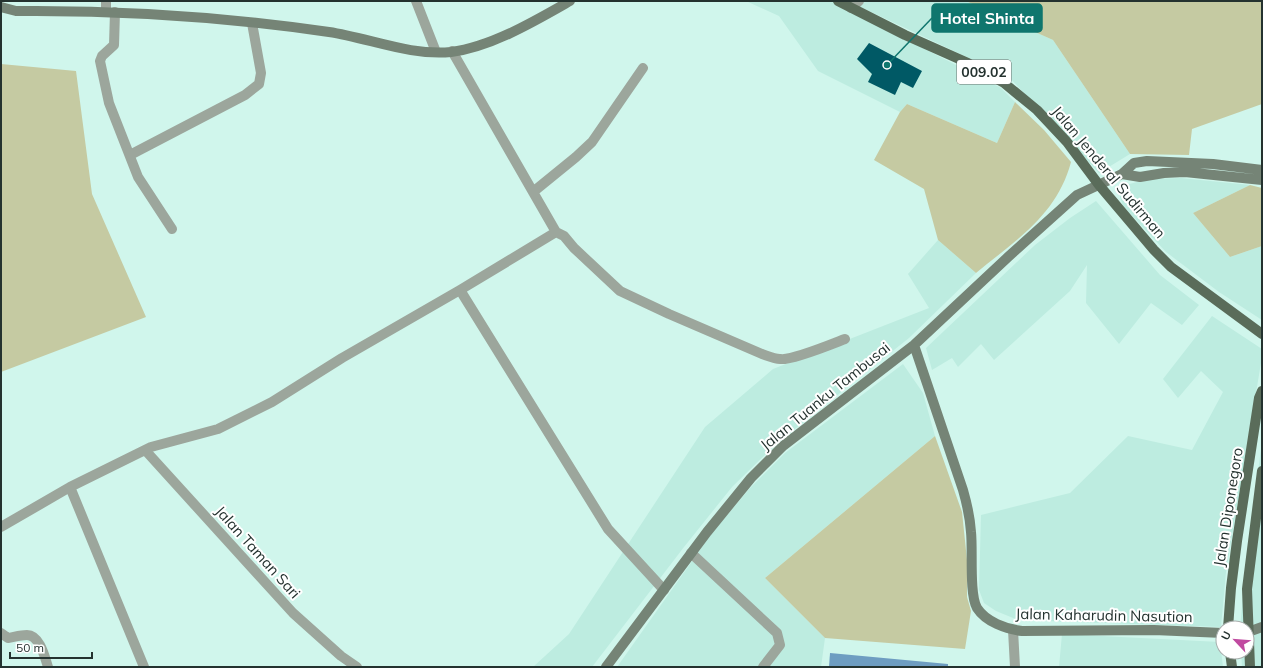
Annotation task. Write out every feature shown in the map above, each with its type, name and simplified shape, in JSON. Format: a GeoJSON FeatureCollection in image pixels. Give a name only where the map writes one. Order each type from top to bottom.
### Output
{"type":"FeatureCollection","features":[{"type":"Feature","properties":{"kind":"main road","name":"Jalan Jenderal Sudirman"},"geometry":{"type":"LineString","coordinates":[[838,1],[1004,83],[1037,110],[1067,142],[1099,185],[1154,250],[1171,267],[1262,334]]}},
{"type":"Feature","properties":{"kind":"main road","name":"Jalan Diponegoro"},"geometry":{"type":"LineString","coordinates":[[1229,620],[1237,541],[1262,391]]}},
{"type":"Feature","properties":{"kind":"main road","name":"Jalan Diponegoro"},"geometry":{"type":"LineString","coordinates":[[1248,620],[1247,589],[1262,471]]}},
{"type":"Feature","properties":{"kind":"street"},"geometry":{"type":"LineString","coordinates":[[106,1],[111,12],[114,45],[102,56],[100,61],[109,103],[138,177],[172,229]]}},
{"type":"Feature","properties":{"kind":"street"},"geometry":{"type":"LineString","coordinates":[[416,1],[436,52]]}},
{"type":"Feature","properties":{"kind":"street"},"geometry":{"type":"LineString","coordinates":[[1,7],[16,11],[111,12],[230,20],[331,32],[414,50],[452,52],[474,47],[505,36],[570,1]]}},
{"type":"Feature","properties":{"kind":"street"},"geometry":{"type":"LineString","coordinates":[[851,8],[859,1]]}},
{"type":"Feature","properties":{"kind":"street"},"geometry":{"type":"LineString","coordinates":[[130,155],[245,94],[259,84],[260,73],[252,23]]}},
{"type":"Feature","properties":{"kind":"street"},"geometry":{"type":"LineString","coordinates":[[452,52],[556,232],[564,236],[574,248],[620,291],[668,314],[762,354],[775,358],[784,359],[845,339]]}},
{"type":"Feature","properties":{"kind":"street"},"geometry":{"type":"LineString","coordinates":[[532,192],[576,157],[592,142],[643,68]]}},
{"type":"Feature","properties":{"kind":"street","name":"Jalan Tuanku Tambusai"},"geometry":{"type":"LineString","coordinates":[[606,667],[707,532],[751,478],[783,446],[914,345],[1077,195],[1122,174],[1134,163],[1147,161],[1213,164],[1262,170]]}},
{"type":"Feature","properties":{"kind":"street"},"geometry":{"type":"LineString","coordinates":[[1122,174],[1140,177],[1164,173],[1185,172],[1262,180]]}},
{"type":"Feature","properties":{"kind":"street"},"geometry":{"type":"LineString","coordinates":[[1,527],[70,487],[151,447],[218,429],[272,402],[342,358],[460,290],[556,232]]}},
{"type":"Feature","properties":{"kind":"street"},"geometry":{"type":"LineString","coordinates":[[460,290],[608,530],[664,590]]}},
{"type":"Feature","properties":{"kind":"street","name":"Jalan Kaharudin Nasution"},"geometry":{"type":"LineString","coordinates":[[914,345],[963,490],[972,533],[973,594],[976,607],[983,616],[993,622],[1013,630],[1022,631],[1154,630],[1215,634]]}},
{"type":"Feature","properties":{"kind":"street","name":"Jalan Taman Sari"},"geometry":{"type":"LineString","coordinates":[[145,450],[293,613],[341,656],[357,667]]}},
{"type":"Feature","properties":{"kind":"street"},"geometry":{"type":"LineString","coordinates":[[70,487],[144,667]]}},
{"type":"Feature","properties":{"kind":"street"},"geometry":{"type":"LineString","coordinates":[[691,553],[777,633],[780,645],[764,667]]}},
{"type":"Feature","properties":{"kind":"street"},"geometry":{"type":"LineString","coordinates":[[1013,630],[1015,667]]}},
{"type":"Feature","properties":{"kind":"street"},"geometry":{"type":"LineString","coordinates":[[1,633],[8,638],[27,635],[33,637],[41,645],[48,667]]}},
{"type":"Feature","properties":{"kind":"shaded area"},"geometry":{"type":"Polygon","coordinates":[[[746,1],[831,1],[1001,88],[1015,102],[997,143],[907,104],[900,112],[818,71],[779,16],[746,1]]]}},
{"type":"Feature","properties":{"kind":"shaded area"},"geometry":{"type":"Polygon","coordinates":[[[848,1],[966,1],[1053,40],[1130,154],[1099,173],[1009,77],[848,1]]]}},
{"type":"Feature","properties":{"kind":"shaded area"},"geometry":{"type":"Polygon","coordinates":[[[966,1],[1262,1],[1262,104],[1192,129],[1189,155],[1130,154],[1053,40],[966,1]]]}},
{"type":"Feature","properties":{"kind":"shaded area"},"geometry":{"type":"Polygon","coordinates":[[[1,64],[76,71],[92,194],[146,317],[1,372],[1,64]]]}},
{"type":"Feature","properties":{"kind":"shaded area"},"geometry":{"type":"Polygon","coordinates":[[[1015,102],[1044,130],[1071,162],[1065,181],[1045,212],[1020,237],[976,273],[938,240],[924,189],[874,160],[900,112],[907,104],[997,143],[1015,102]]]}},
{"type":"Feature","properties":{"kind":"shaded area"},"geometry":{"type":"Polygon","coordinates":[[[1181,178],[1250,185],[1193,213],[1230,257],[1262,246],[1262,320],[1219,292],[1166,252],[1123,206],[1120,197],[1126,185],[1148,179],[1181,178]]]}},
{"type":"Feature","properties":{"kind":"shaded area"},"geometry":{"type":"Polygon","coordinates":[[[1250,185],[1262,188],[1262,246],[1230,257],[1193,213],[1250,185]]]}},
{"type":"Feature","properties":{"kind":"shaded area"},"geometry":{"type":"Polygon","coordinates":[[[1096,201],[1160,275],[1199,305],[1182,325],[1151,303],[1119,344],[1086,303],[1087,265],[1070,291],[994,360],[981,344],[958,367],[952,358],[932,370],[926,348],[1035,245],[1070,218],[1096,201]]]}},
{"type":"Feature","properties":{"kind":"shaded area"},"geometry":{"type":"Polygon","coordinates":[[[938,240],[976,273],[909,338],[776,444],[732,487],[592,667],[533,667],[569,634],[705,427],[773,369],[929,308],[908,274],[938,240]]]}},
{"type":"Feature","properties":{"kind":"shaded area"},"geometry":{"type":"Polygon","coordinates":[[[1212,316],[1262,349],[1262,357],[1226,572],[1222,620],[1215,620],[1215,627],[1018,620],[996,611],[984,603],[979,590],[981,515],[1070,493],[1128,436],[1192,450],[1223,392],[1201,371],[1178,398],[1163,379],[1212,316]]]}},
{"type":"Feature","properties":{"kind":"shaded area"},"geometry":{"type":"Polygon","coordinates":[[[903,364],[923,393],[935,436],[765,578],[825,638],[821,667],[617,667],[712,533],[750,488],[785,453],[903,364]]]}},
{"type":"Feature","properties":{"kind":"shaded area"},"geometry":{"type":"Polygon","coordinates":[[[935,436],[962,512],[967,560],[967,597],[971,611],[965,649],[825,638],[765,578],[935,436]]]}},
{"type":"Feature","properties":{"kind":"shaded area"},"geometry":{"type":"Polygon","coordinates":[[[1262,442],[1262,667],[1242,667],[1242,660],[1255,660],[1255,620],[1241,620],[1248,543],[1262,442]]]}},
{"type":"Feature","properties":{"kind":"shaded area"},"geometry":{"type":"Polygon","coordinates":[[[1062,634],[1215,642],[1215,660],[1222,660],[1223,667],[1059,667],[1062,634]]]}},
{"type":"Feature","properties":{"kind":"water"},"geometry":{"type":"Polygon","coordinates":[[[830,653],[948,664],[948,667],[829,667],[830,653]]]}},
{"type":"Feature","properties":{"kind":"building"},"geometry":{"type":"Polygon","coordinates":[[[869,43],[922,71],[913,88],[901,82],[895,95],[868,82],[872,74],[857,59],[869,43]]]}},
{"type":"Feature","properties":{"kind":"place","name":"Hotel Shinta"},"geometry":{"type":"Point","coordinates":[887,65]}}]}
